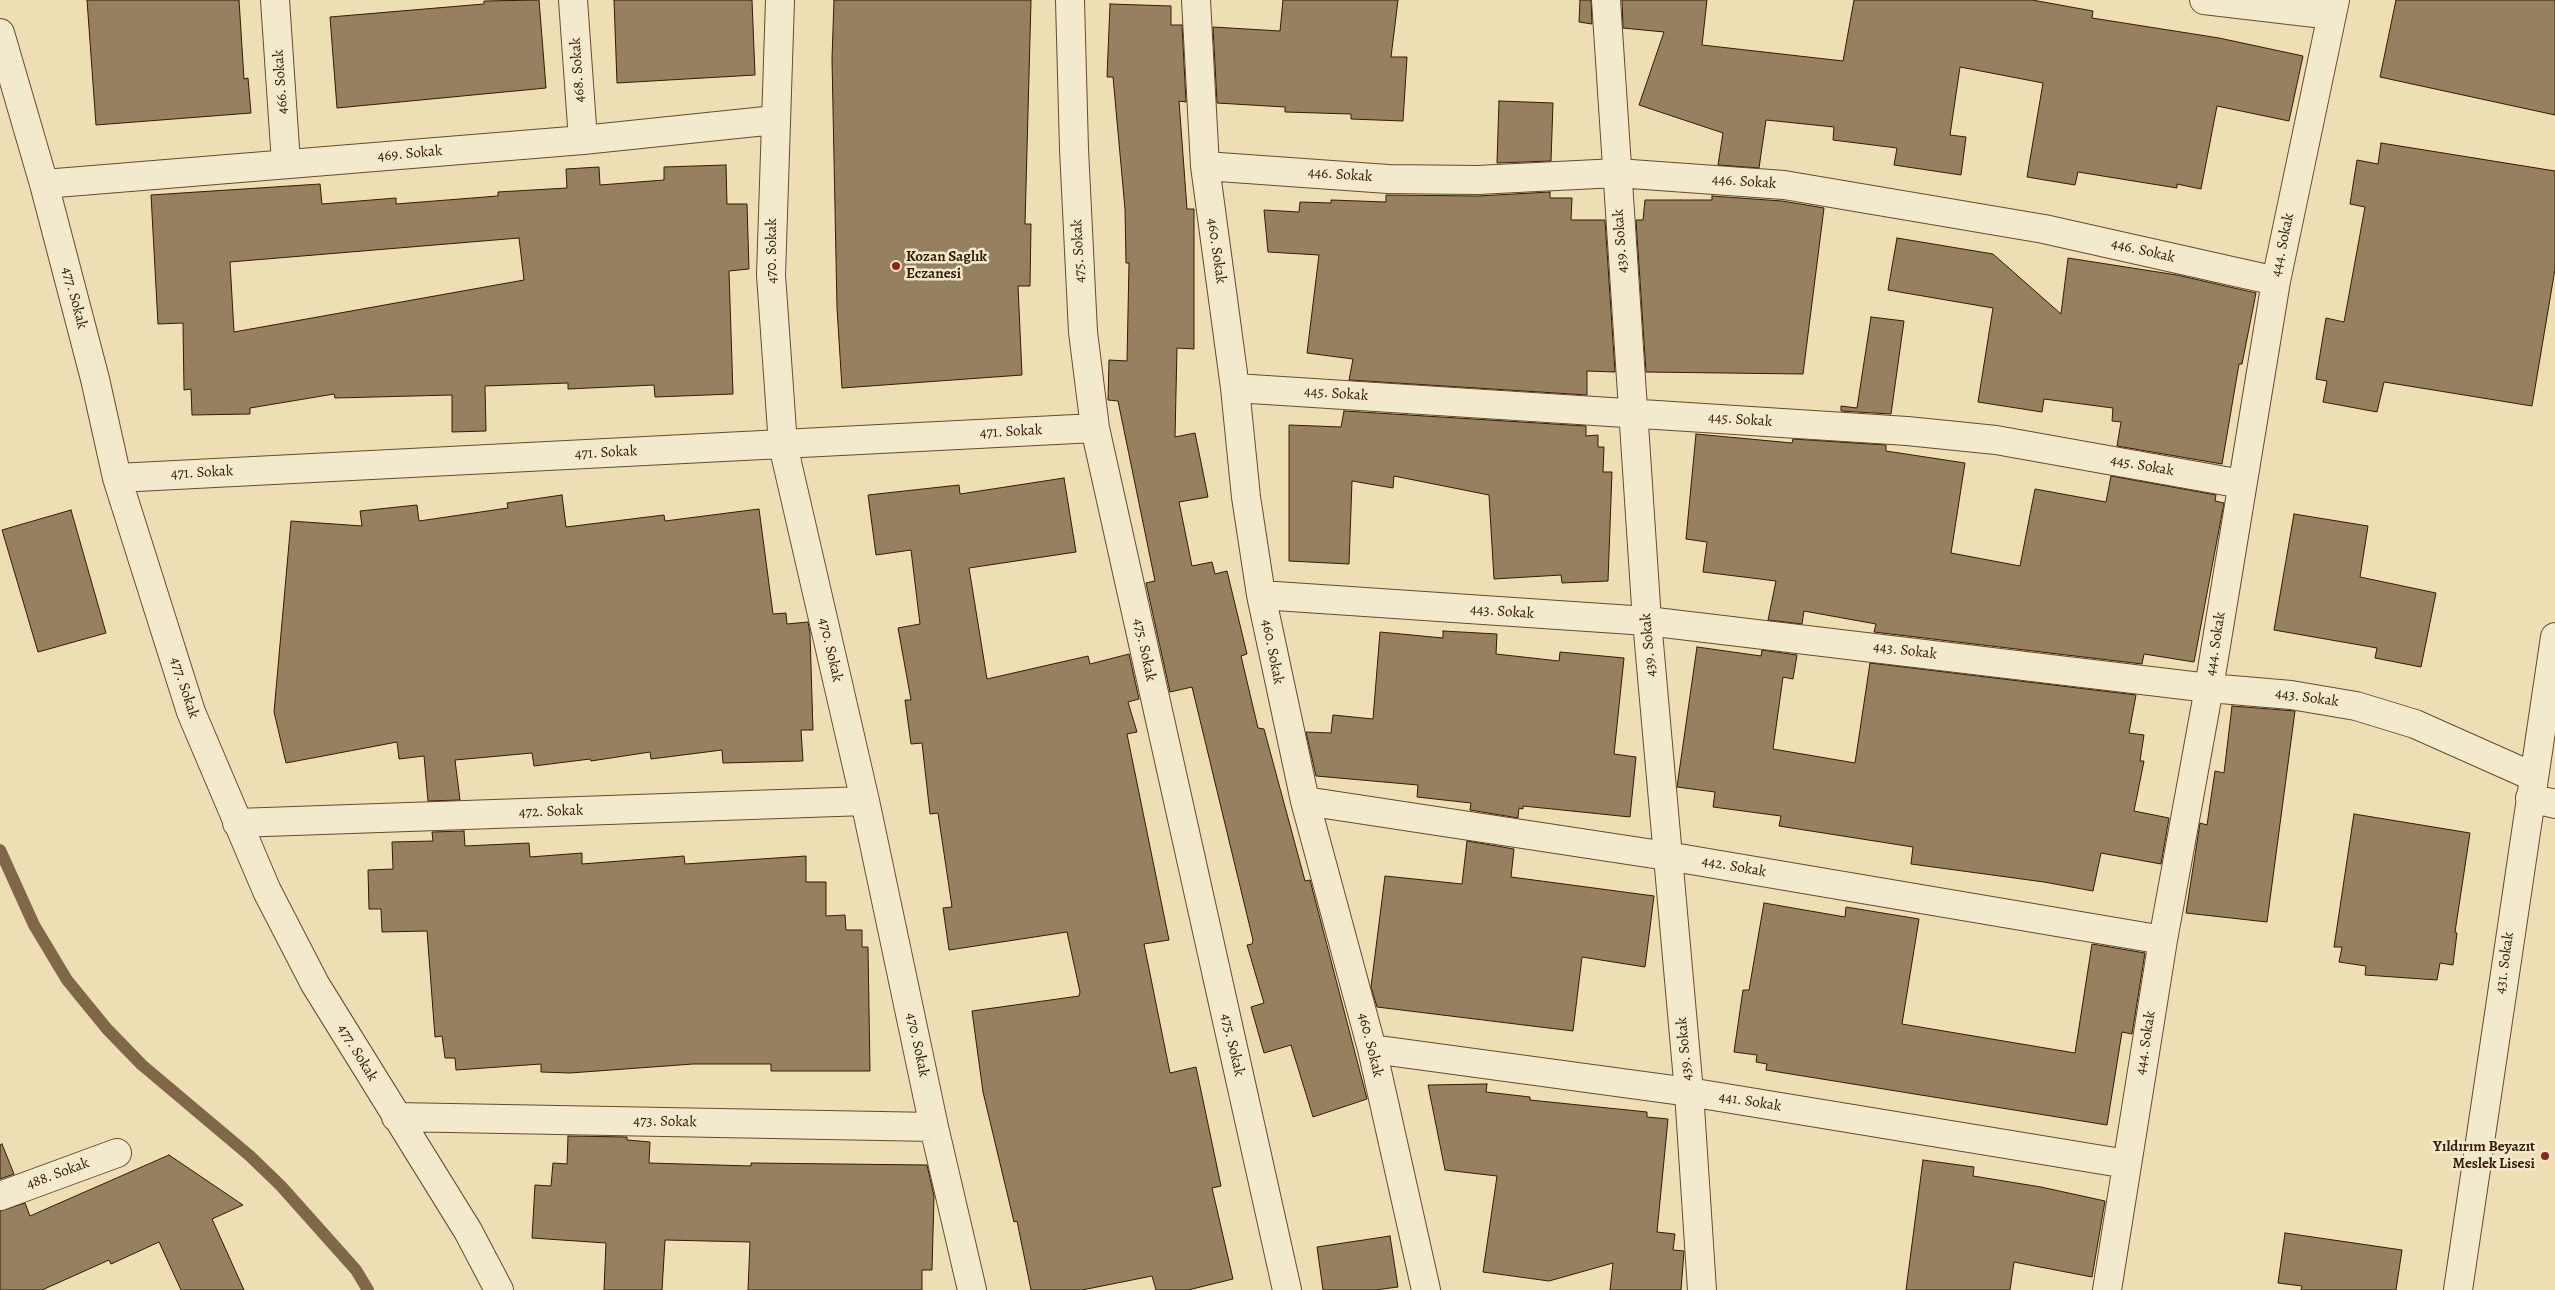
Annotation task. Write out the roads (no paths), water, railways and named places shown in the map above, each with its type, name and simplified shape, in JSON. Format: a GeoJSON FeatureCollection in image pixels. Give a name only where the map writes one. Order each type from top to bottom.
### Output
{"type":"FeatureCollection","features":[{"type":"Feature","properties":{"kind":"street","name":"466. Sokak"},"geometry":{"type":"LineString","coordinates":[[275,0],[286,164]]}},
{"type":"Feature","properties":{"kind":"street","name":"468. Sokak"},"geometry":{"type":"LineString","coordinates":[[573,0],[583,140]]}},
{"type":"Feature","properties":{"kind":"street","name":"470. Sokak"},"geometry":{"type":"LineString","coordinates":[[780,0],[771,276],[783,444],[865,801],[934,1128],[972,1290]]}},
{"type":"Feature","properties":{"kind":"street","name":"475. Sokak"},"geometry":{"type":"LineString","coordinates":[[1070,0],[1074,149],[1083,332],[1095,428],[1287,1290]]}},
{"type":"Feature","properties":{"kind":"street","name":"460. Sokak"},"geometry":{"type":"LineString","coordinates":[[1196,0],[1205,166],[1235,388],[1246,497],[1260,596],[1305,801],[1372,1049],[1426,1290]]}},
{"type":"Feature","properties":{"kind":"street","name":"439. Sokak"},"geometry":{"type":"LineString","coordinates":[[1606,0],[1647,621],[1689,1092],[1702,1290]]}},
{"type":"Feature","properties":{"kind":"street"},"geometry":{"type":"LineString","coordinates":[[2204,0],[2334,8]]}},
{"type":"Feature","properties":{"kind":"street","name":"444. Sokak"},"geometry":{"type":"LineString","coordinates":[[2107,1290],[2163,940],[2209,688],[2276,281],[2334,8]]}},
{"type":"Feature","properties":{"kind":"street","name":"477. Sokak"},"geometry":{"type":"LineString","coordinates":[[0,33],[44,184],[96,379],[117,478],[191,712],[267,891],[315,984],[468,1231],[498,1290]]}},
{"type":"Feature","properties":{"kind":"street","name":"469. Sokak"},"geometry":{"type":"LineString","coordinates":[[44,184],[583,140],[775,120]]}},
{"type":"Feature","properties":{"kind":"street","name":"446. Sokak"},"geometry":{"type":"LineString","coordinates":[[1205,166],[1388,179],[1477,180],[1617,172],[1784,185],[2044,229],[2276,281]]}},
{"type":"Feature","properties":{"kind":"street","name":"445. Sokak"},"geometry":{"type":"LineString","coordinates":[[1235,388],[1907,431],[1996,440],[2242,484]]}},
{"type":"Feature","properties":{"kind":"street","name":"471. Sokak"},"geometry":{"type":"LineString","coordinates":[[117,478],[1095,428]]}},
{"type":"Feature","properties":{"kind":"street","name":"443. Sokak"},"geometry":{"type":"LineString","coordinates":[[1260,596],[1647,621],[2209,688],[2291,694],[2356,706],[2415,724],[2539,793]]}},
{"type":"Feature","properties":{"kind":"street","name":"431. Sokak"},"geometry":{"type":"LineString","coordinates":[[2458,1290],[2539,793],[2555,637]]}},
{"type":"Feature","properties":{"kind":"street","name":"472. Sokak"},"geometry":{"type":"LineString","coordinates":[[237,823],[865,801]]}},
{"type":"Feature","properties":{"kind":"street","name":"442. Sokak"},"geometry":{"type":"LineString","coordinates":[[1305,801],[1667,856],[2163,940]]}},
{"type":"Feature","properties":{"kind":"street","name":"441. Sokak"},"geometry":{"type":"LineString","coordinates":[[1372,1049],[1689,1092],[2127,1164]]}},
{"type":"Feature","properties":{"kind":"street","name":"473. Sokak"},"geometry":{"type":"LineString","coordinates":[[396,1117],[934,1128]]}},
{"type":"Feature","properties":{"kind":"street","name":"488. Sokak"},"geometry":{"type":"LineString","coordinates":[[0,1196],[117,1153]]}},
{"type":"Feature","properties":{"kind":"waterway"},"geometry":{"type":"LineString","coordinates":[[0,850],[34,925],[67,980],[107,1029],[142,1065],[250,1156],[281,1186],[356,1270],[368,1290]]}},
{"type":"Feature","properties":{"kind":"place","name":"Kozan Saglık Eczanesi"},"geometry":{"type":"Point","coordinates":[896,266]}},
{"type":"Feature","properties":{"kind":"place","name":"Yıldırım Beyazıt Meslek Lisesi"},"geometry":{"type":"Point","coordinates":[2545,1156]}}]}
